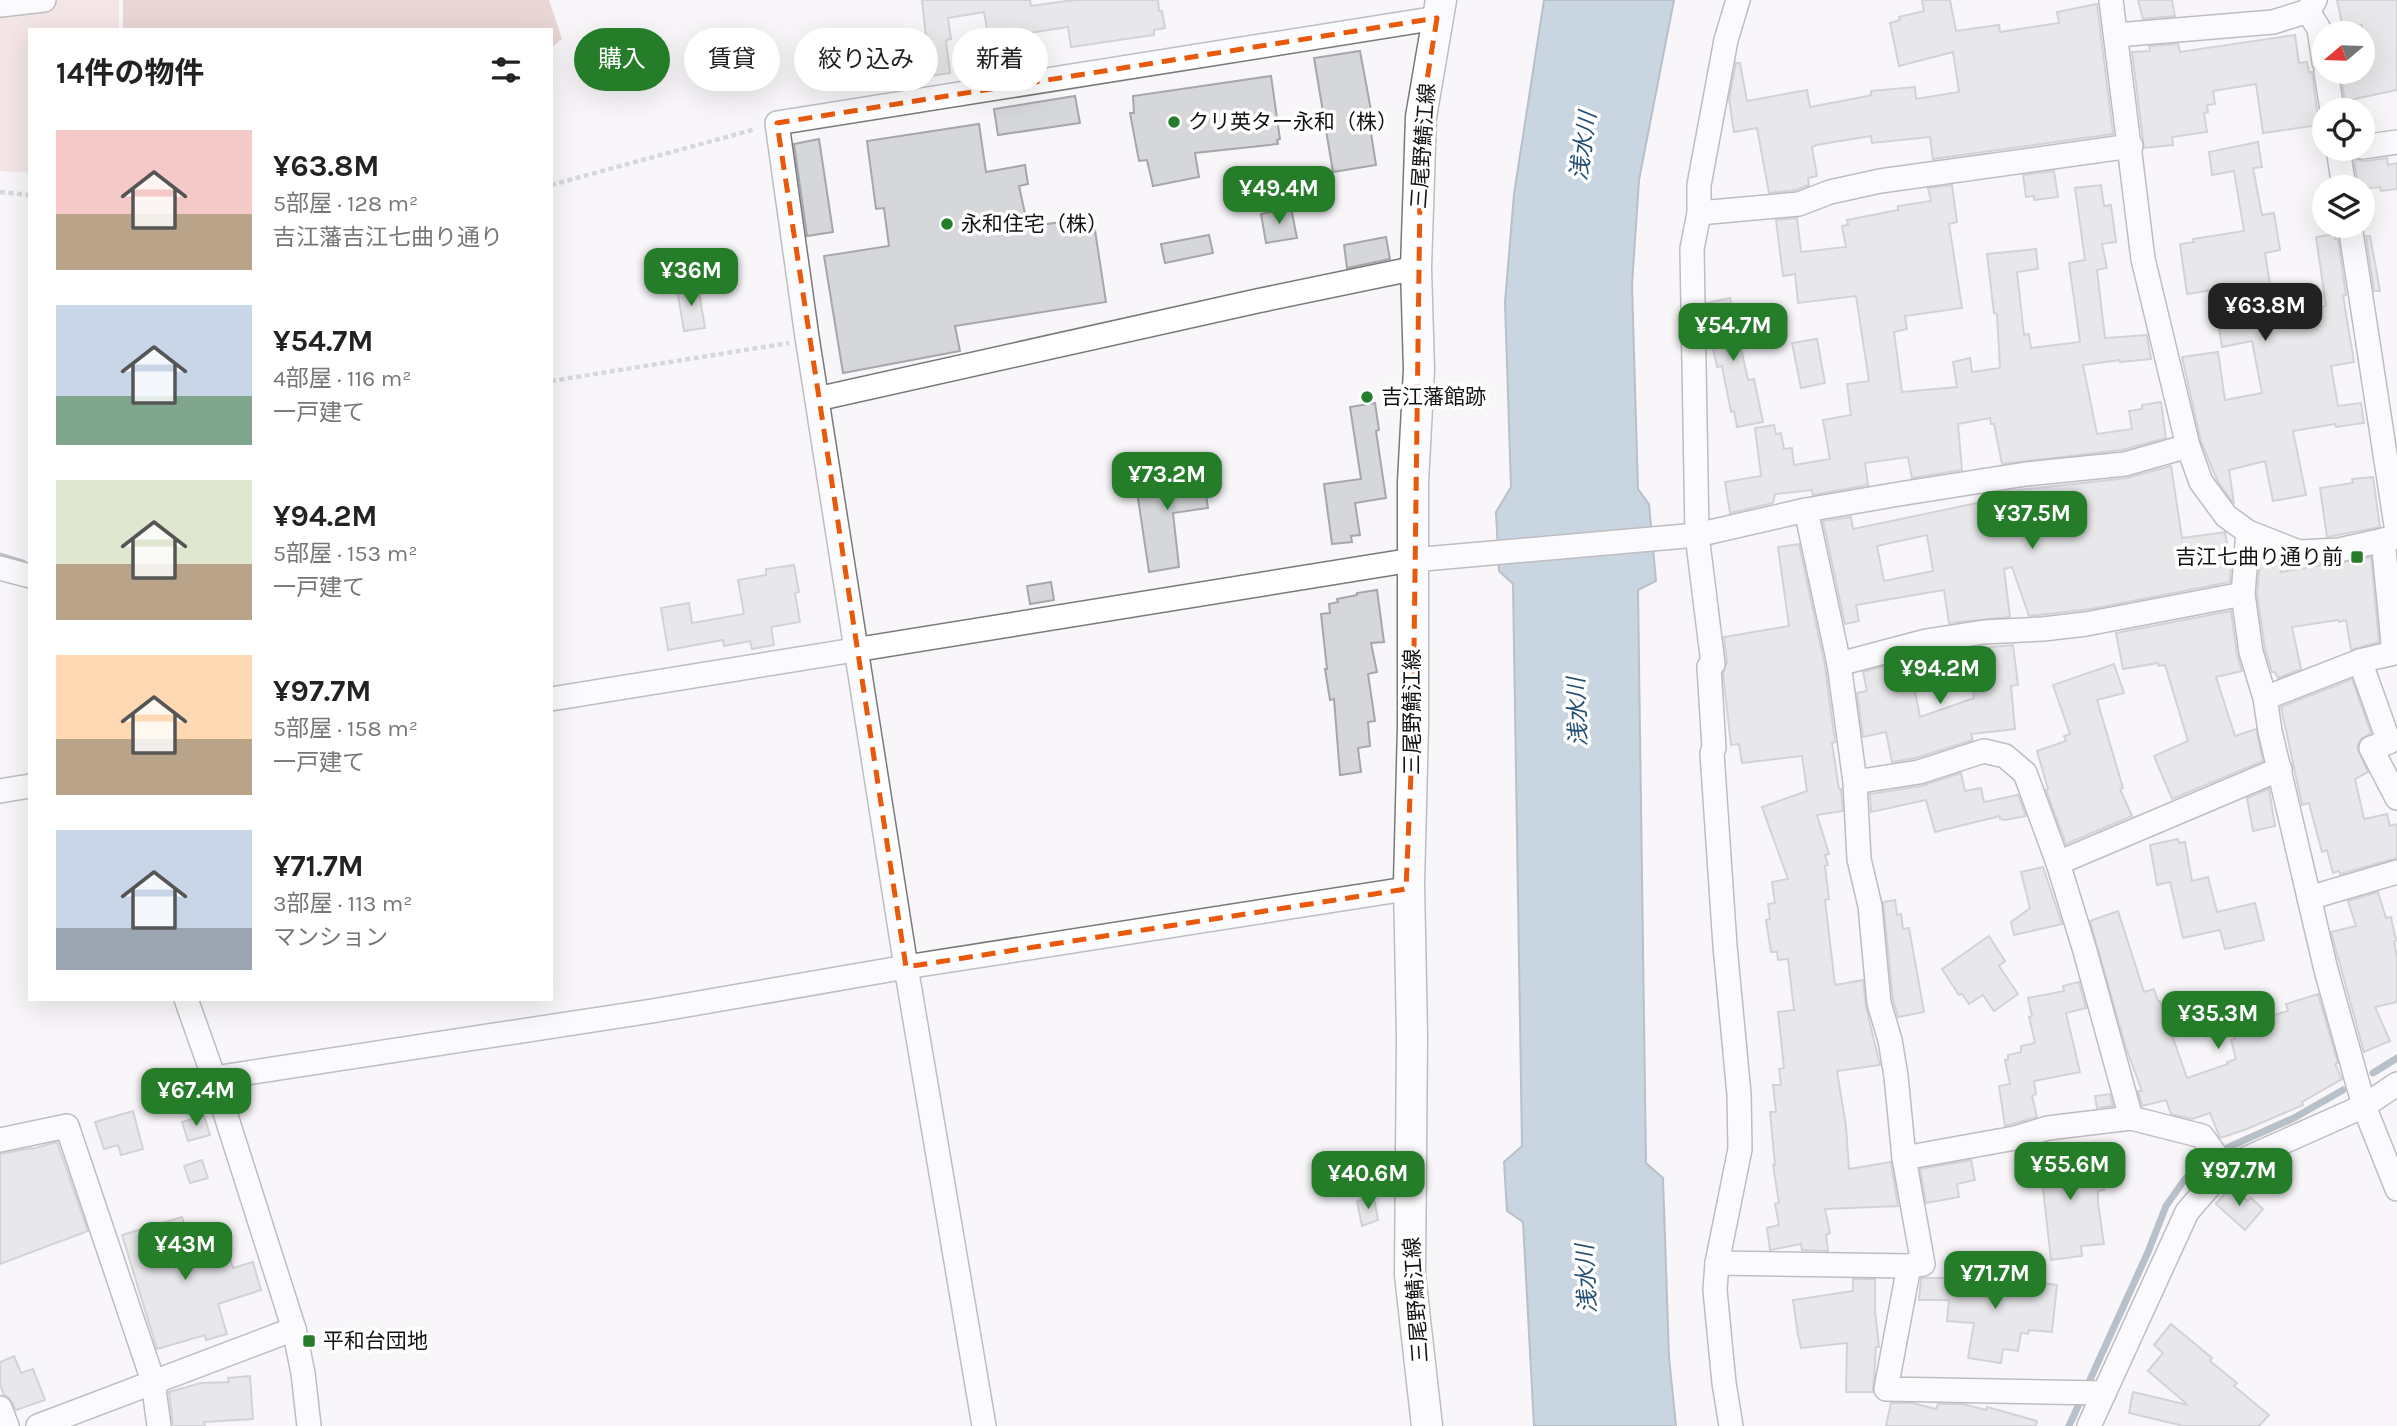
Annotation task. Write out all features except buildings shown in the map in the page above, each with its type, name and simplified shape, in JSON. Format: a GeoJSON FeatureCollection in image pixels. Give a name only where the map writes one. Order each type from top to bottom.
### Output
{"type":"FeatureCollection","features":[{"type":"Feature","properties":{"kind":"main road","name":"三尾野鯖江線"},"geometry":{"type":"LineString","coordinates":[[1427,1426],[1410,1275],[1412,1035],[1409,883],[1413,726],[1413,482],[1419,370],[1416,268],[1421,117],[1439,9]]}},
{"type":"Feature","properties":{"kind":"street"},"geometry":{"type":"LineString","coordinates":[[0,5],[44,0]]}},
{"type":"Feature","properties":{"kind":"street"},"geometry":{"type":"LineString","coordinates":[[1731,1426],[1715,1290],[1717,1263],[1740,1149],[1712,753],[1714,748],[1709,667],[1713,664],[1697,535],[1692,249],[1699,214],[1699,185],[1726,40],[1738,0]]}},
{"type":"Feature","properties":{"kind":"street"},"geometry":{"type":"LineString","coordinates":[[2111,0],[2143,259],[2188,446],[2201,482],[2226,516],[2248,531],[2299,552],[2339,550],[2392,536]]}},
{"type":"Feature","properties":{"kind":"street"},"geometry":{"type":"LineString","coordinates":[[2117,35],[2273,22],[2311,6]]}},
{"type":"Feature","properties":{"kind":"street"},"geometry":{"type":"LineString","coordinates":[[984,1426],[906,967],[808,340],[778,123],[1439,9]]}},
{"type":"Feature","properties":{"kind":"street"},"geometry":{"type":"LineString","coordinates":[[2375,145],[2397,142]]}},
{"type":"Feature","properties":{"kind":"street"},"geometry":{"type":"LineString","coordinates":[[1699,214],[1799,204],[1830,192],[1880,181],[2131,146]]}},
{"type":"Feature","properties":{"kind":"street"},"geometry":{"type":"LineString","coordinates":[[2265,698],[2360,661],[2393,653],[2387,391],[2353,238]]}},
{"type":"Feature","properties":{"kind":"street"},"geometry":{"type":"LineString","coordinates":[[817,399],[1416,268]]}},
{"type":"Feature","properties":{"kind":"street"},"geometry":{"type":"LineString","coordinates":[[553,699],[1412,560],[1697,535],[1806,510],[2026,474],[2125,464],[2188,446]]}},
{"type":"Feature","properties":{"kind":"street"},"geometry":{"type":"LineString","coordinates":[[1717,1263],[1923,1264],[1904,1158],[1890,1040],[1879,1003],[1870,906],[1859,859],[1855,782],[1839,664],[1806,510]]}},
{"type":"Feature","properties":{"kind":"street"},"geometry":{"type":"LineString","coordinates":[[2248,531],[2244,594],[2251,652],[2265,698],[2270,731],[2326,970],[2364,1106],[2397,1189]]}},
{"type":"Feature","properties":{"kind":"street"},"geometry":{"type":"LineString","coordinates":[[0,568],[28,575]]}},
{"type":"Feature","properties":{"kind":"street"},"geometry":{"type":"LineString","coordinates":[[1839,664],[1926,641],[1984,632],[2085,624],[2244,594]]}},
{"type":"Feature","properties":{"kind":"street"},"geometry":{"type":"LineString","coordinates":[[2360,661],[2389,742],[2371,748],[2397,798]]}},
{"type":"Feature","properties":{"kind":"street"},"geometry":{"type":"LineString","coordinates":[[1855,782],[1919,772],[1984,751],[2004,756],[2025,773],[2058,863],[2131,1118]]}},
{"type":"Feature","properties":{"kind":"street"},"geometry":{"type":"LineString","coordinates":[[2058,863],[2280,769]]}},
{"type":"Feature","properties":{"kind":"street"},"geometry":{"type":"LineString","coordinates":[[0,791],[28,786]]}},
{"type":"Feature","properties":{"kind":"street"},"geometry":{"type":"LineString","coordinates":[[2309,898],[2397,872]]}},
{"type":"Feature","properties":{"kind":"street"},"geometry":{"type":"LineString","coordinates":[[214,1078],[652,1011],[906,967],[1406,889],[1409,883]]}},
{"type":"Feature","properties":{"kind":"street"},"geometry":{"type":"LineString","coordinates":[[187,1001],[294,1329],[303,1373],[309,1426]]}},
{"type":"Feature","properties":{"kind":"street"},"geometry":{"type":"LineString","coordinates":[[2095,1423],[2090,1393],[2217,1158],[2364,1106],[2397,1084]]}},
{"type":"Feature","properties":{"kind":"street"},"geometry":{"type":"LineString","coordinates":[[1904,1158],[2015,1138],[2048,1128],[2131,1118],[2202,1136],[2217,1158]]}},
{"type":"Feature","properties":{"kind":"street"},"geometry":{"type":"LineString","coordinates":[[0,1140],[67,1126],[153,1381],[159,1426]]}},
{"type":"Feature","properties":{"kind":"street"},"geometry":{"type":"LineString","coordinates":[[1909,1266],[1886,1389],[2090,1393]]}},
{"type":"Feature","properties":{"kind":"street"},"geometry":{"type":"LineString","coordinates":[[38,1426],[294,1329]]}},
{"type":"Feature","properties":{"kind":"street"},"geometry":{"type":"LineString","coordinates":[[0,1408],[7,1426]]}},
{"type":"Feature","properties":{"kind":"path"},"geometry":{"type":"LineString","coordinates":[[553,184],[778,123]]}},
{"type":"Feature","properties":{"kind":"path"},"geometry":{"type":"LineString","coordinates":[[0,192],[28,195]]}},
{"type":"Feature","properties":{"kind":"path"},"geometry":{"type":"LineString","coordinates":[[553,381],[808,340]]}},
{"type":"Feature","properties":{"kind":"highlighted area"},"geometry":{"type":"Polygon","coordinates":[[[1437,18],[1421,117],[1413,726],[1406,889],[906,967],[777,123],[1437,18]]]}},
{"type":"Feature","properties":{"kind":"shaded area"},"geometry":{"type":"Polygon","coordinates":[[[0,0],[119,0],[119,28],[28,28],[28,173],[0,171],[0,0]]]}},
{"type":"Feature","properties":{"kind":"shaded area"},"geometry":{"type":"Polygon","coordinates":[[[123,0],[549,0],[562,39],[553,46],[553,28],[123,28],[123,0]]]}},
{"type":"Feature","properties":{"kind":"water","name":"浅水川"},"geometry":{"type":"Polygon","coordinates":[[[1544,0],[1674,0],[1639,180],[1632,285],[1638,489],[1649,504],[1656,581],[1638,590],[1646,1163],[1663,1178],[1669,1357],[1676,1426],[1534,1426],[1523,1222],[1507,1211],[1504,1162],[1522,1146],[1513,584],[1499,571],[1496,512],[1511,487],[1505,302],[1514,194],[1544,0]]]}},
{"type":"Feature","properties":{"kind":"waterway"},"geometry":{"type":"LineString","coordinates":[[0,556],[23,563]]}},
{"type":"Feature","properties":{"kind":"waterway"},"geometry":{"type":"LineString","coordinates":[[2373,1073],[2397,1058]]}},
{"type":"Feature","properties":{"kind":"waterway"},"geometry":{"type":"LineString","coordinates":[[2069,1426],[2166,1206],[2185,1179],[2201,1164],[2229,1147],[2294,1118],[2343,1090]]}},
{"type":"Feature","properties":{"kind":"place","name":"クリ英ター永和（株）"},"geometry":{"type":"Point","coordinates":[1174,122]}},
{"type":"Feature","properties":{"kind":"place","name":"永和住宅（株）"},"geometry":{"type":"Point","coordinates":[947,224]}},
{"type":"Feature","properties":{"kind":"place","name":"吉江藩館跡"},"geometry":{"type":"Point","coordinates":[1367,397]}},
{"type":"Feature","properties":{"kind":"place","name":"吉江七曲り通り前"},"geometry":{"type":"Point","coordinates":[2357,557]}},
{"type":"Feature","properties":{"kind":"place","name":"平和台団地"},"geometry":{"type":"Point","coordinates":[309,1341]}}]}
